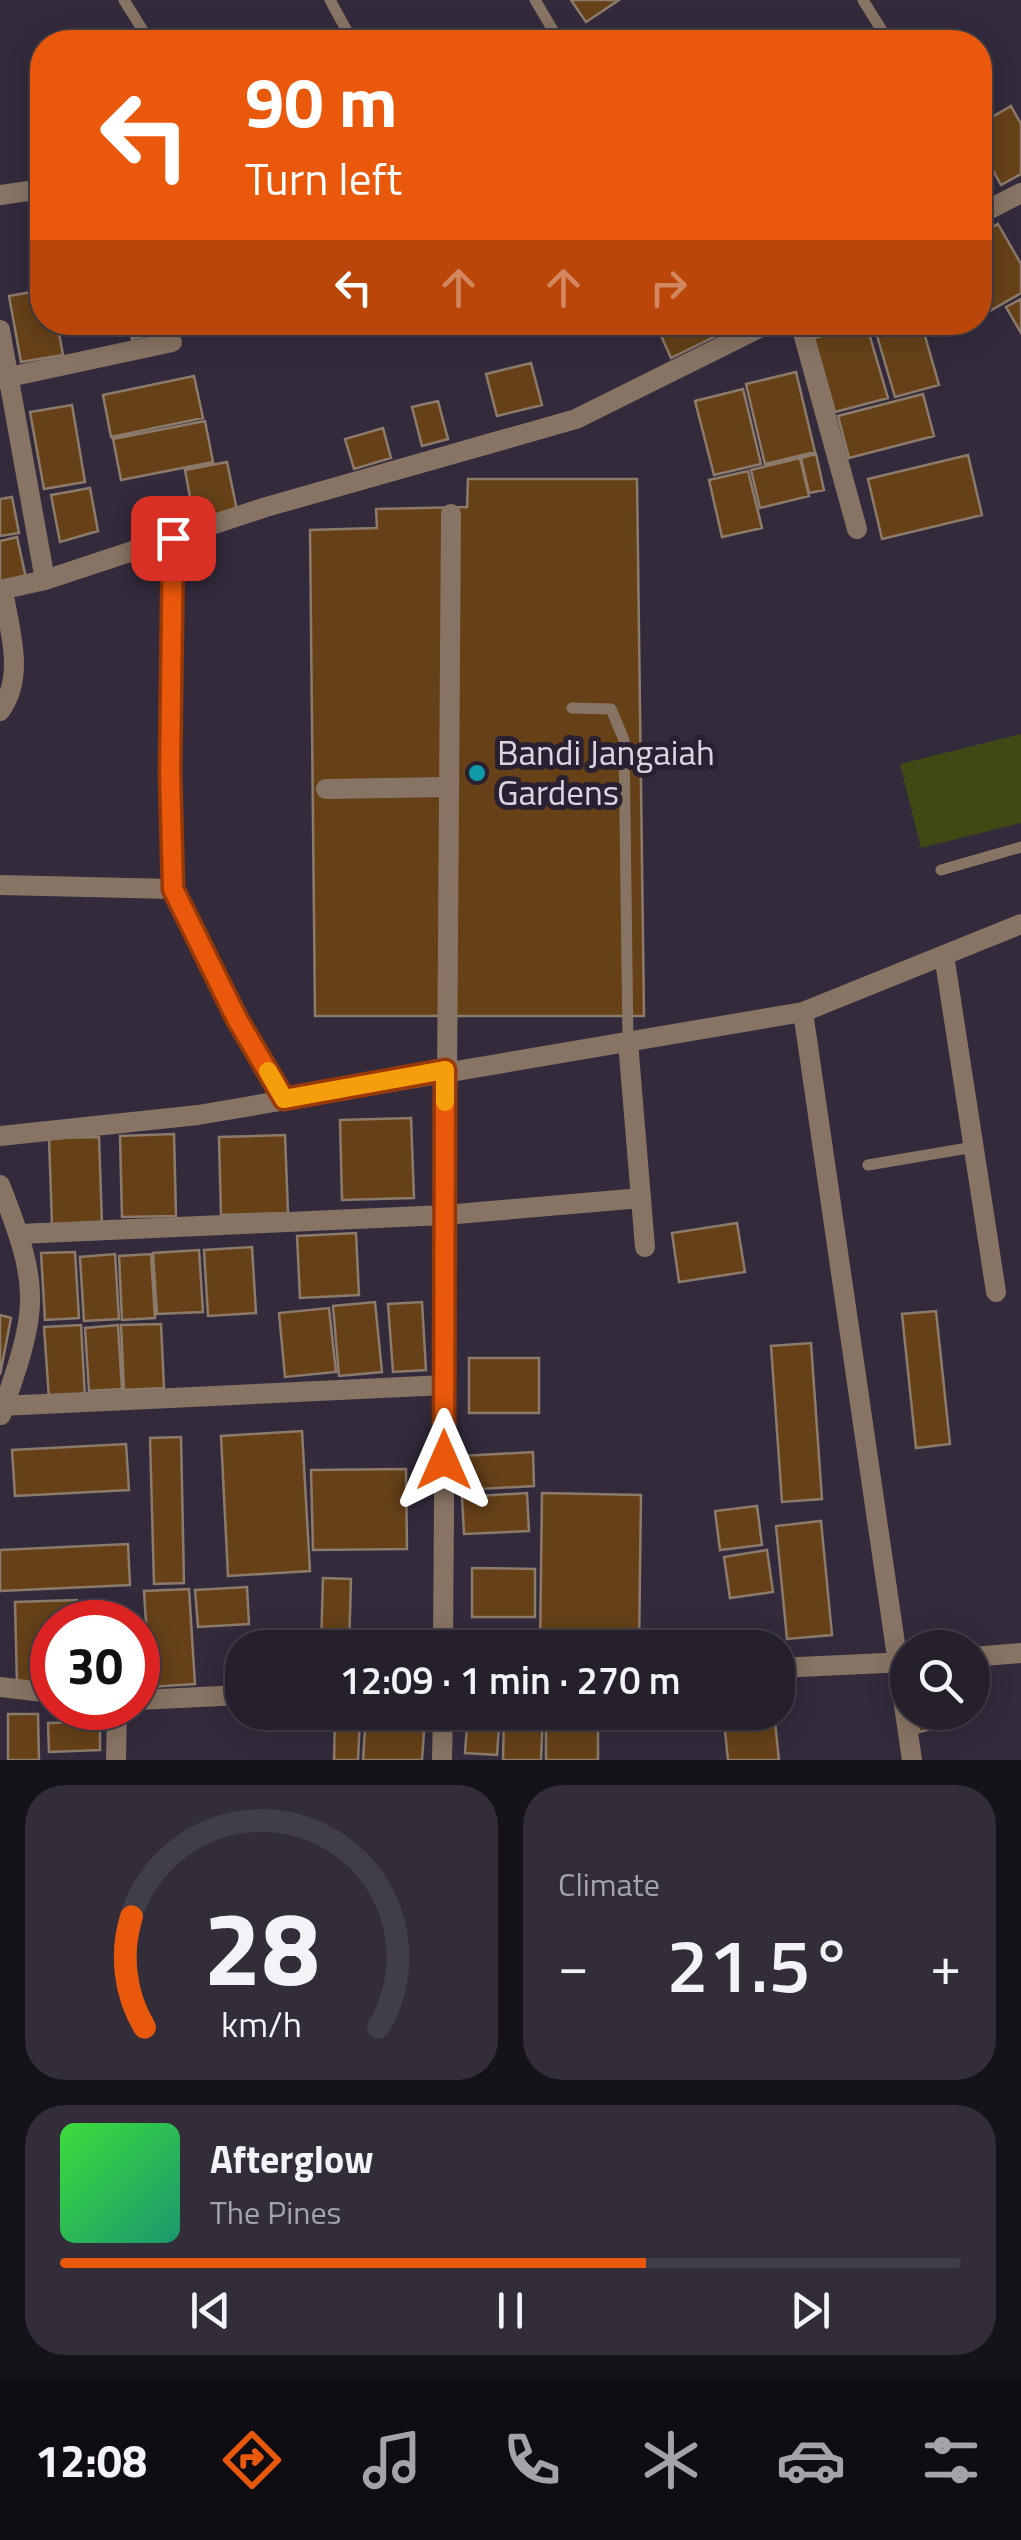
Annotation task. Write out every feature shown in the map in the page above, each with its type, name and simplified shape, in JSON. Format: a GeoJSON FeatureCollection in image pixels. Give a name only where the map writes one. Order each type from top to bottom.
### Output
{"type":"FeatureCollection","features":[{"type":"Feature","properties":{"kind":"street"},"geometry":{"type":"LineString","coordinates":[[0,195],[30,191]]}},
{"type":"Feature","properties":{"kind":"street"},"geometry":{"type":"LineString","coordinates":[[992,208],[1021,193]]}},
{"type":"Feature","properties":{"kind":"street"},"geometry":{"type":"LineString","coordinates":[[0,330],[4,379],[45,580]]}},
{"type":"Feature","properties":{"kind":"street"},"geometry":{"type":"LineString","coordinates":[[0,711],[12,688],[14,661],[1,590],[576,419],[745,335]]}},
{"type":"Feature","properties":{"kind":"street"},"geometry":{"type":"LineString","coordinates":[[804,335],[857,529]]}},
{"type":"Feature","properties":{"kind":"street"},"geometry":{"type":"LineString","coordinates":[[4,379],[172,342]]}},
{"type":"Feature","properties":{"kind":"street"},"geometry":{"type":"LineString","coordinates":[[444,1630],[451,514]]}},
{"type":"Feature","properties":{"kind":"street"},"geometry":{"type":"LineString","coordinates":[[173,538],[170,772],[173,889],[237,1019],[284,1099]]}},
{"type":"Feature","properties":{"kind":"street"},"geometry":{"type":"LineString","coordinates":[[326,790],[448,786]]}},
{"type":"Feature","properties":{"kind":"street"},"geometry":{"type":"LineString","coordinates":[[0,885],[173,889]]}},
{"type":"Feature","properties":{"kind":"street"},"geometry":{"type":"LineString","coordinates":[[0,1136],[198,1115],[804,1012],[1021,924]]}},
{"type":"Feature","properties":{"kind":"street"},"geometry":{"type":"LineString","coordinates":[[944,955],[996,1292]]}},
{"type":"Feature","properties":{"kind":"street"},"geometry":{"type":"LineString","coordinates":[[804,1012],[897,1630]]}},
{"type":"Feature","properties":{"kind":"street"},"geometry":{"type":"LineString","coordinates":[[628,1042],[645,1247]]}},
{"type":"Feature","properties":{"kind":"street"},"geometry":{"type":"LineString","coordinates":[[0,1185],[20,1234],[33,1284],[24,1350],[1,1410],[445,1385]]}},
{"type":"Feature","properties":{"kind":"street"},"geometry":{"type":"LineString","coordinates":[[20,1234],[445,1215],[641,1198]]}},
{"type":"Feature","properties":{"kind":"street"},"geometry":{"type":"LineString","coordinates":[[990,1655],[1021,1653]]}},
{"type":"Feature","properties":{"kind":"street"},"geometry":{"type":"LineString","coordinates":[[795,1667],[890,1663]]}},
{"type":"Feature","properties":{"kind":"street"},"geometry":{"type":"LineString","coordinates":[[0,1687],[30,1691]]}},
{"type":"Feature","properties":{"kind":"street"},"geometry":{"type":"LineString","coordinates":[[160,1699],[225,1696]]}},
{"type":"Feature","properties":{"kind":"street"},"geometry":{"type":"LineString","coordinates":[[116,1760],[117,1730]]}},
{"type":"Feature","properties":{"kind":"street"},"geometry":{"type":"LineString","coordinates":[[442,1760],[443,1730]]}},
{"type":"Feature","properties":{"kind":"street"},"geometry":{"type":"LineString","coordinates":[[909,1730],[912,1760]]}},
{"type":"Feature","properties":{"kind":"lane"},"geometry":{"type":"LineString","coordinates":[[124,0],[143,30]]}},
{"type":"Feature","properties":{"kind":"lane"},"geometry":{"type":"LineString","coordinates":[[330,0],[346,30]]}},
{"type":"Feature","properties":{"kind":"lane"},"geometry":{"type":"LineString","coordinates":[[535,0],[553,30]]}},
{"type":"Feature","properties":{"kind":"lane"},"geometry":{"type":"LineString","coordinates":[[863,0],[882,30]]}},
{"type":"Feature","properties":{"kind":"lane"},"geometry":{"type":"LineString","coordinates":[[572,708],[611,709],[624,740],[628,1042]]}},
{"type":"Feature","properties":{"kind":"lane"},"geometry":{"type":"LineString","coordinates":[[941,870],[1021,847]]}},
{"type":"Feature","properties":{"kind":"lane"},"geometry":{"type":"LineString","coordinates":[[868,1165],[974,1147]]}},
{"type":"Feature","properties":{"kind":"green space"},"geometry":{"type":"Polygon","coordinates":[[[1021,734],[1021,823],[921,848],[900,764],[1021,734]]]}},
{"type":"Feature","properties":{"kind":"building"},"geometry":{"type":"Polygon","coordinates":[[[571,0],[619,0],[586,22],[571,0]]]}},
{"type":"Feature","properties":{"kind":"building"},"geometry":{"type":"Polygon","coordinates":[[[1011,106],[1021,124],[1021,174],[1001,185],[992,169],[992,117],[1011,106]]]}},
{"type":"Feature","properties":{"kind":"building"},"geometry":{"type":"Polygon","coordinates":[[[998,224],[1021,264],[1021,293],[992,310],[992,227],[998,224]]]}},
{"type":"Feature","properties":{"kind":"building"},"geometry":{"type":"Polygon","coordinates":[[[30,292],[30,335],[59,335],[63,355],[21,362],[9,296],[30,292]]]}},
{"type":"Feature","properties":{"kind":"building"},"geometry":{"type":"Polygon","coordinates":[[[1021,299],[1021,333],[1006,307],[1021,299]]]}},
{"type":"Feature","properties":{"kind":"building"},"geometry":{"type":"Polygon","coordinates":[[[661,335],[718,335],[671,358],[661,335]]]}},
{"type":"Feature","properties":{"kind":"building"},"geometry":{"type":"Polygon","coordinates":[[[870,335],[888,398],[835,412],[814,338],[870,335]]]}},
{"type":"Feature","properties":{"kind":"building"},"geometry":{"type":"Polygon","coordinates":[[[877,335],[925,335],[939,385],[895,397],[877,335]]]}},
{"type":"Feature","properties":{"kind":"building"},"geometry":{"type":"Polygon","coordinates":[[[531,363],[542,405],[497,416],[486,374],[531,363]]]}},
{"type":"Feature","properties":{"kind":"building"},"geometry":{"type":"Polygon","coordinates":[[[796,372],[815,452],[765,464],[746,384],[796,372]]]}},
{"type":"Feature","properties":{"kind":"building"},"geometry":{"type":"Polygon","coordinates":[[[194,376],[203,418],[111,437],[103,395],[194,376]]]}},
{"type":"Feature","properties":{"kind":"building"},"geometry":{"type":"Polygon","coordinates":[[[743,389],[761,464],[714,475],[695,401],[743,389]]]}},
{"type":"Feature","properties":{"kind":"building"},"geometry":{"type":"Polygon","coordinates":[[[923,394],[934,436],[849,458],[838,416],[923,394]]]}},
{"type":"Feature","properties":{"kind":"building"},"geometry":{"type":"Polygon","coordinates":[[[438,401],[448,439],[422,446],[412,407],[438,401]]]}},
{"type":"Feature","properties":{"kind":"building"},"geometry":{"type":"Polygon","coordinates":[[[72,405],[85,482],[44,489],[30,412],[72,405]]]}},
{"type":"Feature","properties":{"kind":"building"},"geometry":{"type":"Polygon","coordinates":[[[205,421],[213,462],[121,480],[113,439],[205,421]]]}},
{"type":"Feature","properties":{"kind":"building"},"geometry":{"type":"Polygon","coordinates":[[[383,428],[391,458],[354,469],[345,439],[383,428]]]}},
{"type":"Feature","properties":{"kind":"building"},"geometry":{"type":"Polygon","coordinates":[[[816,454],[824,490],[809,493],[801,458],[816,454]]]}},
{"type":"Feature","properties":{"kind":"building"},"geometry":{"type":"Polygon","coordinates":[[[968,455],[982,515],[882,539],[868,479],[968,455]]]}},
{"type":"Feature","properties":{"kind":"building"},"geometry":{"type":"Polygon","coordinates":[[[800,458],[809,496],[760,508],[751,470],[800,458]]]}},
{"type":"Feature","properties":{"kind":"building"},"geometry":{"type":"Polygon","coordinates":[[[227,462],[238,515],[195,524],[185,470],[227,462]]]}},
{"type":"Feature","properties":{"kind":"building"},"geometry":{"type":"Polygon","coordinates":[[[748,471],[762,528],[722,537],[709,480],[748,471]]]}},
{"type":"Feature","properties":{"kind":"building","name":"Bandi Jangaiah Gardens"},"geometry":{"type":"Polygon","coordinates":[[[468,479],[637,479],[644,1016],[315,1016],[310,530],[377,528],[376,509],[467,507],[468,479]]]}},
{"type":"Feature","properties":{"kind":"building"},"geometry":{"type":"Polygon","coordinates":[[[90,488],[98,531],[60,542],[51,495],[90,488]]]}},
{"type":"Feature","properties":{"kind":"building"},"geometry":{"type":"Polygon","coordinates":[[[12,497],[19,533],[0,536],[0,499],[12,497]]]}},
{"type":"Feature","properties":{"kind":"building"},"geometry":{"type":"Polygon","coordinates":[[[17,537],[26,578],[0,584],[0,541],[17,537]]]}},
{"type":"Feature","properties":{"kind":"building"},"geometry":{"type":"Polygon","coordinates":[[[411,1118],[414,1198],[342,1200],[340,1120],[411,1118]]]}},
{"type":"Feature","properties":{"kind":"building"},"geometry":{"type":"Polygon","coordinates":[[[174,1134],[176,1216],[122,1217],[120,1136],[174,1134]]]}},
{"type":"Feature","properties":{"kind":"building"},"geometry":{"type":"Polygon","coordinates":[[[285,1135],[288,1213],[221,1215],[219,1137],[285,1135]]]}},
{"type":"Feature","properties":{"kind":"building"},"geometry":{"type":"Polygon","coordinates":[[[99,1137],[102,1224],[52,1225],[49,1138],[99,1137]]]}},
{"type":"Feature","properties":{"kind":"building"},"geometry":{"type":"Polygon","coordinates":[[[737,1223],[745,1272],[679,1282],[672,1233],[737,1223]]]}},
{"type":"Feature","properties":{"kind":"building"},"geometry":{"type":"Polygon","coordinates":[[[356,1233],[359,1295],[300,1298],[297,1236],[356,1233]]]}},
{"type":"Feature","properties":{"kind":"building"},"geometry":{"type":"Polygon","coordinates":[[[252,1247],[256,1313],[208,1316],[204,1250],[252,1247]]]}},
{"type":"Feature","properties":{"kind":"building"},"geometry":{"type":"Polygon","coordinates":[[[199,1250],[203,1312],[157,1314],[153,1253],[199,1250]]]}},
{"type":"Feature","properties":{"kind":"building"},"geometry":{"type":"Polygon","coordinates":[[[75,1252],[79,1318],[45,1320],[41,1253],[75,1252]]]}},
{"type":"Feature","properties":{"kind":"building"},"geometry":{"type":"Polygon","coordinates":[[[115,1254],[119,1319],[84,1321],[80,1257],[115,1254]]]}},
{"type":"Feature","properties":{"kind":"building"},"geometry":{"type":"Polygon","coordinates":[[[151,1254],[155,1318],[122,1320],[119,1256],[151,1254]]]}},
{"type":"Feature","properties":{"kind":"building"},"geometry":{"type":"Polygon","coordinates":[[[375,1302],[382,1372],[339,1376],[333,1306],[375,1302]]]}},
{"type":"Feature","properties":{"kind":"building"},"geometry":{"type":"Polygon","coordinates":[[[422,1302],[426,1370],[393,1372],[388,1304],[422,1302]]]}},
{"type":"Feature","properties":{"kind":"building"},"geometry":{"type":"Polygon","coordinates":[[[329,1308],[336,1372],[285,1377],[279,1313],[329,1308]]]}},
{"type":"Feature","properties":{"kind":"building"},"geometry":{"type":"Polygon","coordinates":[[[936,1311],[950,1444],[916,1448],[902,1314],[936,1311]]]}},
{"type":"Feature","properties":{"kind":"building"},"geometry":{"type":"Polygon","coordinates":[[[0,1315],[11,1318],[0,1375],[0,1315]]]}},
{"type":"Feature","properties":{"kind":"building"},"geometry":{"type":"Polygon","coordinates":[[[161,1324],[164,1388],[124,1390],[121,1325],[161,1324]]]}},
{"type":"Feature","properties":{"kind":"building"},"geometry":{"type":"Polygon","coordinates":[[[81,1325],[85,1397],[49,1399],[44,1327],[81,1325]]]}},
{"type":"Feature","properties":{"kind":"building"},"geometry":{"type":"Polygon","coordinates":[[[118,1325],[122,1389],[89,1391],[85,1328],[118,1325]]]}},
{"type":"Feature","properties":{"kind":"building"},"geometry":{"type":"Polygon","coordinates":[[[811,1343],[822,1499],[782,1502],[771,1346],[811,1343]]]}},
{"type":"Feature","properties":{"kind":"building"},"geometry":{"type":"Polygon","coordinates":[[[469,1358],[539,1358],[539,1413],[469,1413],[469,1358]]]}},
{"type":"Feature","properties":{"kind":"building"},"geometry":{"type":"Polygon","coordinates":[[[302,1431],[310,1571],[228,1576],[221,1436],[302,1431]]]}},
{"type":"Feature","properties":{"kind":"building"},"geometry":{"type":"Polygon","coordinates":[[[181,1437],[184,1583],[154,1584],[150,1438],[181,1437]]]}},
{"type":"Feature","properties":{"kind":"building"},"geometry":{"type":"Polygon","coordinates":[[[126,1444],[129,1490],[15,1496],[12,1450],[126,1444]]]}},
{"type":"Feature","properties":{"kind":"building"},"geometry":{"type":"Polygon","coordinates":[[[533,1452],[534,1486],[464,1490],[461,1456],[533,1452]]]}},
{"type":"Feature","properties":{"kind":"building"},"geometry":{"type":"Polygon","coordinates":[[[406,1469],[407,1549],[313,1550],[311,1470],[406,1469]]]}},
{"type":"Feature","properties":{"kind":"building"},"geometry":{"type":"Polygon","coordinates":[[[527,1493],[529,1531],[464,1534],[462,1497],[527,1493]]]}},
{"type":"Feature","properties":{"kind":"building"},"geometry":{"type":"Polygon","coordinates":[[[542,1493],[641,1495],[639,1630],[540,1630],[542,1493]]]}},
{"type":"Feature","properties":{"kind":"building"},"geometry":{"type":"Polygon","coordinates":[[[757,1506],[762,1545],[720,1550],[715,1511],[757,1506]]]}},
{"type":"Feature","properties":{"kind":"building"},"geometry":{"type":"Polygon","coordinates":[[[821,1521],[832,1635],[795,1638],[795,1630],[786,1630],[776,1526],[821,1521]]]}},
{"type":"Feature","properties":{"kind":"building"},"geometry":{"type":"Polygon","coordinates":[[[128,1544],[130,1585],[0,1591],[0,1550],[128,1544]]]}},
{"type":"Feature","properties":{"kind":"building"},"geometry":{"type":"Polygon","coordinates":[[[767,1550],[773,1592],[730,1598],[724,1557],[767,1550]]]}},
{"type":"Feature","properties":{"kind":"building"},"geometry":{"type":"Polygon","coordinates":[[[472,1568],[535,1569],[535,1617],[472,1617],[472,1568]]]}},
{"type":"Feature","properties":{"kind":"building"},"geometry":{"type":"Polygon","coordinates":[[[323,1578],[351,1579],[350,1630],[322,1630],[323,1578]]]}},
{"type":"Feature","properties":{"kind":"building"},"geometry":{"type":"Polygon","coordinates":[[[247,1587],[249,1624],[198,1627],[195,1590],[247,1587]]]}},
{"type":"Feature","properties":{"kind":"building"},"geometry":{"type":"Polygon","coordinates":[[[189,1589],[195,1684],[160,1686],[160,1600],[145,1600],[144,1591],[189,1589]]]}},
{"type":"Feature","properties":{"kind":"building"},"geometry":{"type":"Polygon","coordinates":[[[15,1602],[30,1602],[30,1684],[17,1684],[15,1602]]]}},
{"type":"Feature","properties":{"kind":"building"},"geometry":{"type":"Polygon","coordinates":[[[8,1714],[30,1714],[30,1730],[38,1730],[39,1760],[8,1760],[8,1714]]]}},
{"type":"Feature","properties":{"kind":"building"},"geometry":{"type":"Polygon","coordinates":[[[48,1730],[100,1730],[100,1750],[49,1752],[48,1730]]]}},
{"type":"Feature","properties":{"kind":"building"},"geometry":{"type":"Polygon","coordinates":[[[335,1730],[359,1730],[358,1760],[334,1760],[335,1730]]]}},
{"type":"Feature","properties":{"kind":"building"},"geometry":{"type":"Polygon","coordinates":[[[365,1730],[424,1730],[422,1760],[363,1760],[365,1730]]]}},
{"type":"Feature","properties":{"kind":"building"},"geometry":{"type":"Polygon","coordinates":[[[467,1730],[499,1730],[497,1755],[465,1753],[467,1730]]]}},
{"type":"Feature","properties":{"kind":"building"},"geometry":{"type":"Polygon","coordinates":[[[504,1730],[542,1730],[541,1760],[503,1760],[504,1730]]]}},
{"type":"Feature","properties":{"kind":"building"},"geometry":{"type":"Polygon","coordinates":[[[546,1730],[598,1730],[598,1760],[546,1760],[546,1730]]]}},
{"type":"Feature","properties":{"kind":"building"},"geometry":{"type":"Polygon","coordinates":[[[725,1730],[776,1730],[779,1760],[728,1760],[725,1730]]]}},
{"type":"Feature","properties":{"kind":"slow traffic"},"geometry":{"type":"LineString","coordinates":[[268,1071],[284,1099],[445,1070],[445,1102]]}},
{"type":"Feature","properties":{"kind":"place","name":"Bandi Jangaiah Gardens"},"geometry":{"type":"Point","coordinates":[477,773]}},
{"type":"Feature","properties":{"kind":"route"},"geometry":{"type":"LineString","coordinates":[[173,538],[170,772],[173,889],[237,1019],[284,1099],[445,1070],[444,1460]]}}]}
